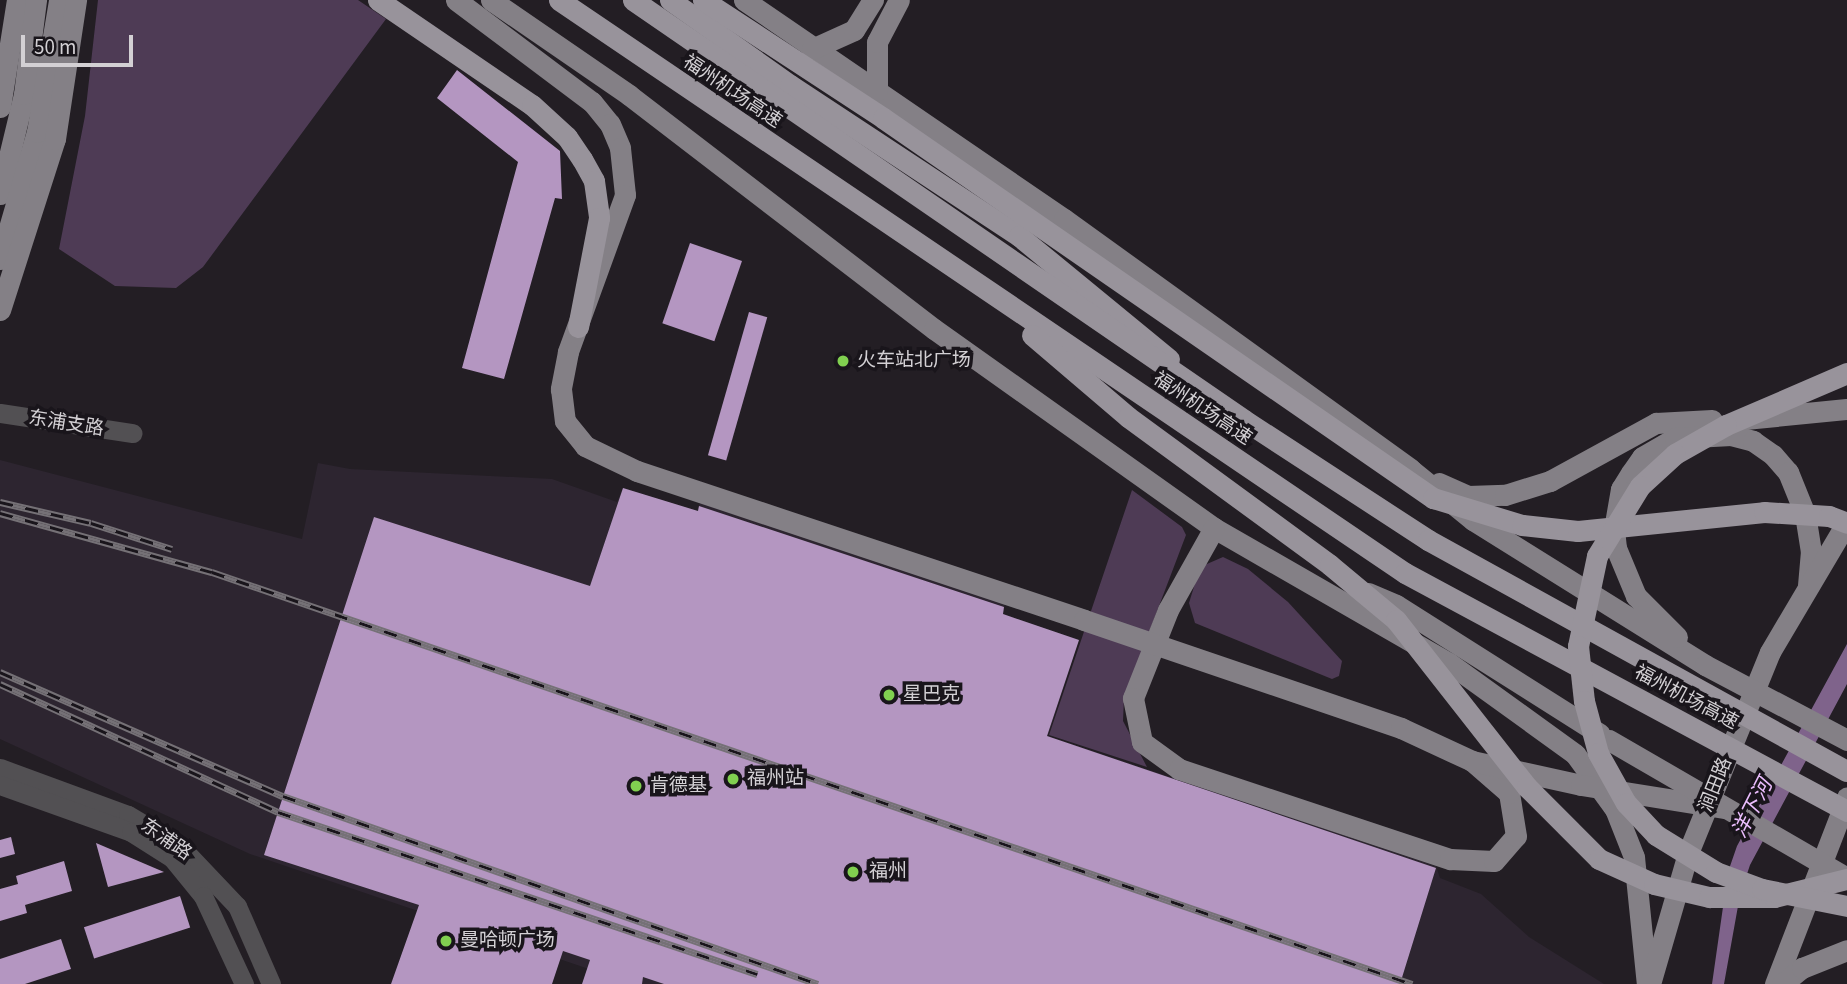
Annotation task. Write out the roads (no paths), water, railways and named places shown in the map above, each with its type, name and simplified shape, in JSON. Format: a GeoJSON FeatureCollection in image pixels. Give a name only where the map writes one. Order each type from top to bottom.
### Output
{"type":"FeatureCollection","features":[{"type":"Feature","properties":{"kind":"highway"},"geometry":{"type":"LineString","coordinates":[[378,0],[542,113],[582,159],[594,181],[599,218],[578,327]]}},
{"type":"Feature","properties":{"kind":"highway","name":"福州机场高速"},"geometry":{"type":"LineString","coordinates":[[559,0],[1405,573],[1847,811]]}},
{"type":"Feature","properties":{"kind":"highway","name":"福州机场高速"},"geometry":{"type":"LineString","coordinates":[[633,0],[1244,420],[1428,540],[1847,771]]}},
{"type":"Feature","properties":{"kind":"highway"},"geometry":{"type":"LineString","coordinates":[[670,0],[790,85],[1019,236],[1244,420]]}},
{"type":"Feature","properties":{"kind":"highway"},"geometry":{"type":"LineString","coordinates":[[704,0],[918,141],[1433,498],[1522,525],[1578,531],[1764,512],[1829,516],[1847,523]]}},
{"type":"Feature","properties":{"kind":"highway"},"geometry":{"type":"LineString","coordinates":[[955,270],[1128,417],[1330,565],[1396,620],[1527,787],[1599,859],[1654,884],[1709,897],[1774,897],[1847,879]]}},
{"type":"Feature","properties":{"kind":"highway"},"geometry":{"type":"LineString","coordinates":[[1847,373],[1726,425],[1675,454],[1640,486],[1597,556],[1578,646],[1584,701],[1598,753],[1626,803],[1656,835],[1716,872],[1762,889],[1847,906]]}},
{"type":"Feature","properties":{"kind":"main road"},"geometry":{"type":"LineString","coordinates":[[0,107],[17,0]]}},
{"type":"Feature","properties":{"kind":"main road"},"geometry":{"type":"LineString","coordinates":[[0,194],[23,94],[36,0]]}},
{"type":"Feature","properties":{"kind":"main road"},"geometry":{"type":"LineString","coordinates":[[0,259],[37,132],[59,0]]}},
{"type":"Feature","properties":{"kind":"main road"},"geometry":{"type":"LineString","coordinates":[[0,310],[55,139],[76,0]]}},
{"type":"Feature","properties":{"kind":"main road"},"geometry":{"type":"LineString","coordinates":[[491,0],[629,95],[934,329],[1214,528],[1449,663],[1575,754],[1615,809],[1634,857],[1649,984]]}},
{"type":"Feature","properties":{"kind":"main road"},"geometry":{"type":"LineString","coordinates":[[744,0],[812,49],[877,89],[1410,469],[1473,520],[1705,665],[1847,740]]}},
{"type":"Feature","properties":{"kind":"main road"},"geometry":{"type":"LineString","coordinates":[[812,49],[854,30],[873,0]]}},
{"type":"Feature","properties":{"kind":"main road"},"geometry":{"type":"LineString","coordinates":[[877,89],[877,42],[899,0]]}},
{"type":"Feature","properties":{"kind":"main road"},"geometry":{"type":"LineString","coordinates":[[462,4],[592,103],[610,124],[620,148],[625,195],[563,372],[560,406],[573,433],[596,454],[1362,714],[1472,761],[1581,785],[1725,808]]}},
{"type":"Feature","properties":{"kind":"main road"},"geometry":{"type":"LineString","coordinates":[[1410,469],[1468,496],[1505,495],[1550,481],[1656,423],[1847,409]]}},
{"type":"Feature","properties":{"kind":"main road"},"geometry":{"type":"LineString","coordinates":[[1705,665],[1636,596],[1616,548],[1621,489],[1642,457],[1675,438],[1712,433],[1753,441],[1773,455],[1788,472],[1805,514],[1811,551],[1808,585]]}},
{"type":"Feature","properties":{"kind":"main road","name":"涧田路"},"geometry":{"type":"LineString","coordinates":[[1649,984],[1688,853],[1770,652],[1847,523]]}},
{"type":"Feature","properties":{"kind":"main road"},"geometry":{"type":"LineString","coordinates":[[1214,528],[1168,610],[1133,698],[1142,742],[1179,769],[1450,859],[1494,861],[1516,836],[1509,793],[1472,761]]}},
{"type":"Feature","properties":{"kind":"main road"},"geometry":{"type":"LineString","coordinates":[[1214,528],[1396,605],[1725,808],[1847,879]]}},
{"type":"Feature","properties":{"kind":"main road"},"geometry":{"type":"LineString","coordinates":[[1775,984],[1847,797]]}},
{"type":"Feature","properties":{"kind":"main road"},"geometry":{"type":"LineString","coordinates":[[1782,984],[1802,968],[1847,950]]}},
{"type":"Feature","properties":{"kind":"street","name":"东浦支路"},"geometry":{"type":"LineString","coordinates":[[0,413],[132,433]]}},
{"type":"Feature","properties":{"kind":"street","name":"东浦路"},"geometry":{"type":"LineString","coordinates":[[0,768],[128,815],[180,846],[237,906],[271,984]]}},
{"type":"Feature","properties":{"kind":"street","name":"东浦路"},"geometry":{"type":"LineString","coordinates":[[0,785],[131,832],[172,858],[203,896],[244,984]]}},
{"type":"Feature","properties":{"kind":"railway"},"geometry":{"type":"LineString","coordinates":[[0,502],[91,523],[172,549]]}},
{"type":"Feature","properties":{"kind":"railway"},"geometry":{"type":"LineString","coordinates":[[0,513],[212,572],[1412,984]]}},
{"type":"Feature","properties":{"kind":"railway"},"geometry":{"type":"LineString","coordinates":[[0,672],[283,796],[818,984]]}},
{"type":"Feature","properties":{"kind":"railway"},"geometry":{"type":"LineString","coordinates":[[0,684],[278,812],[757,974]]}},
{"type":"Feature","properties":{"kind":"place","name":"火车站北广场"},"geometry":{"type":"Point","coordinates":[843,361]}},
{"type":"Feature","properties":{"kind":"place","name":"星巴克"},"geometry":{"type":"Point","coordinates":[889,695]}},
{"type":"Feature","properties":{"kind":"place","name":"福州站"},"geometry":{"type":"Point","coordinates":[733,779]}},
{"type":"Feature","properties":{"kind":"place","name":"肯德基"},"geometry":{"type":"Point","coordinates":[636,786]}},
{"type":"Feature","properties":{"kind":"place","name":"福州"},"geometry":{"type":"Point","coordinates":[853,872]}},
{"type":"Feature","properties":{"kind":"place","name":"曼哈顿广场"},"geometry":{"type":"Point","coordinates":[446,941]}},
{"type":"Feature","properties":{"kind":"water label","name":"洋下河"},"geometry":{"type":"Point","coordinates":[1752,808]}}]}
